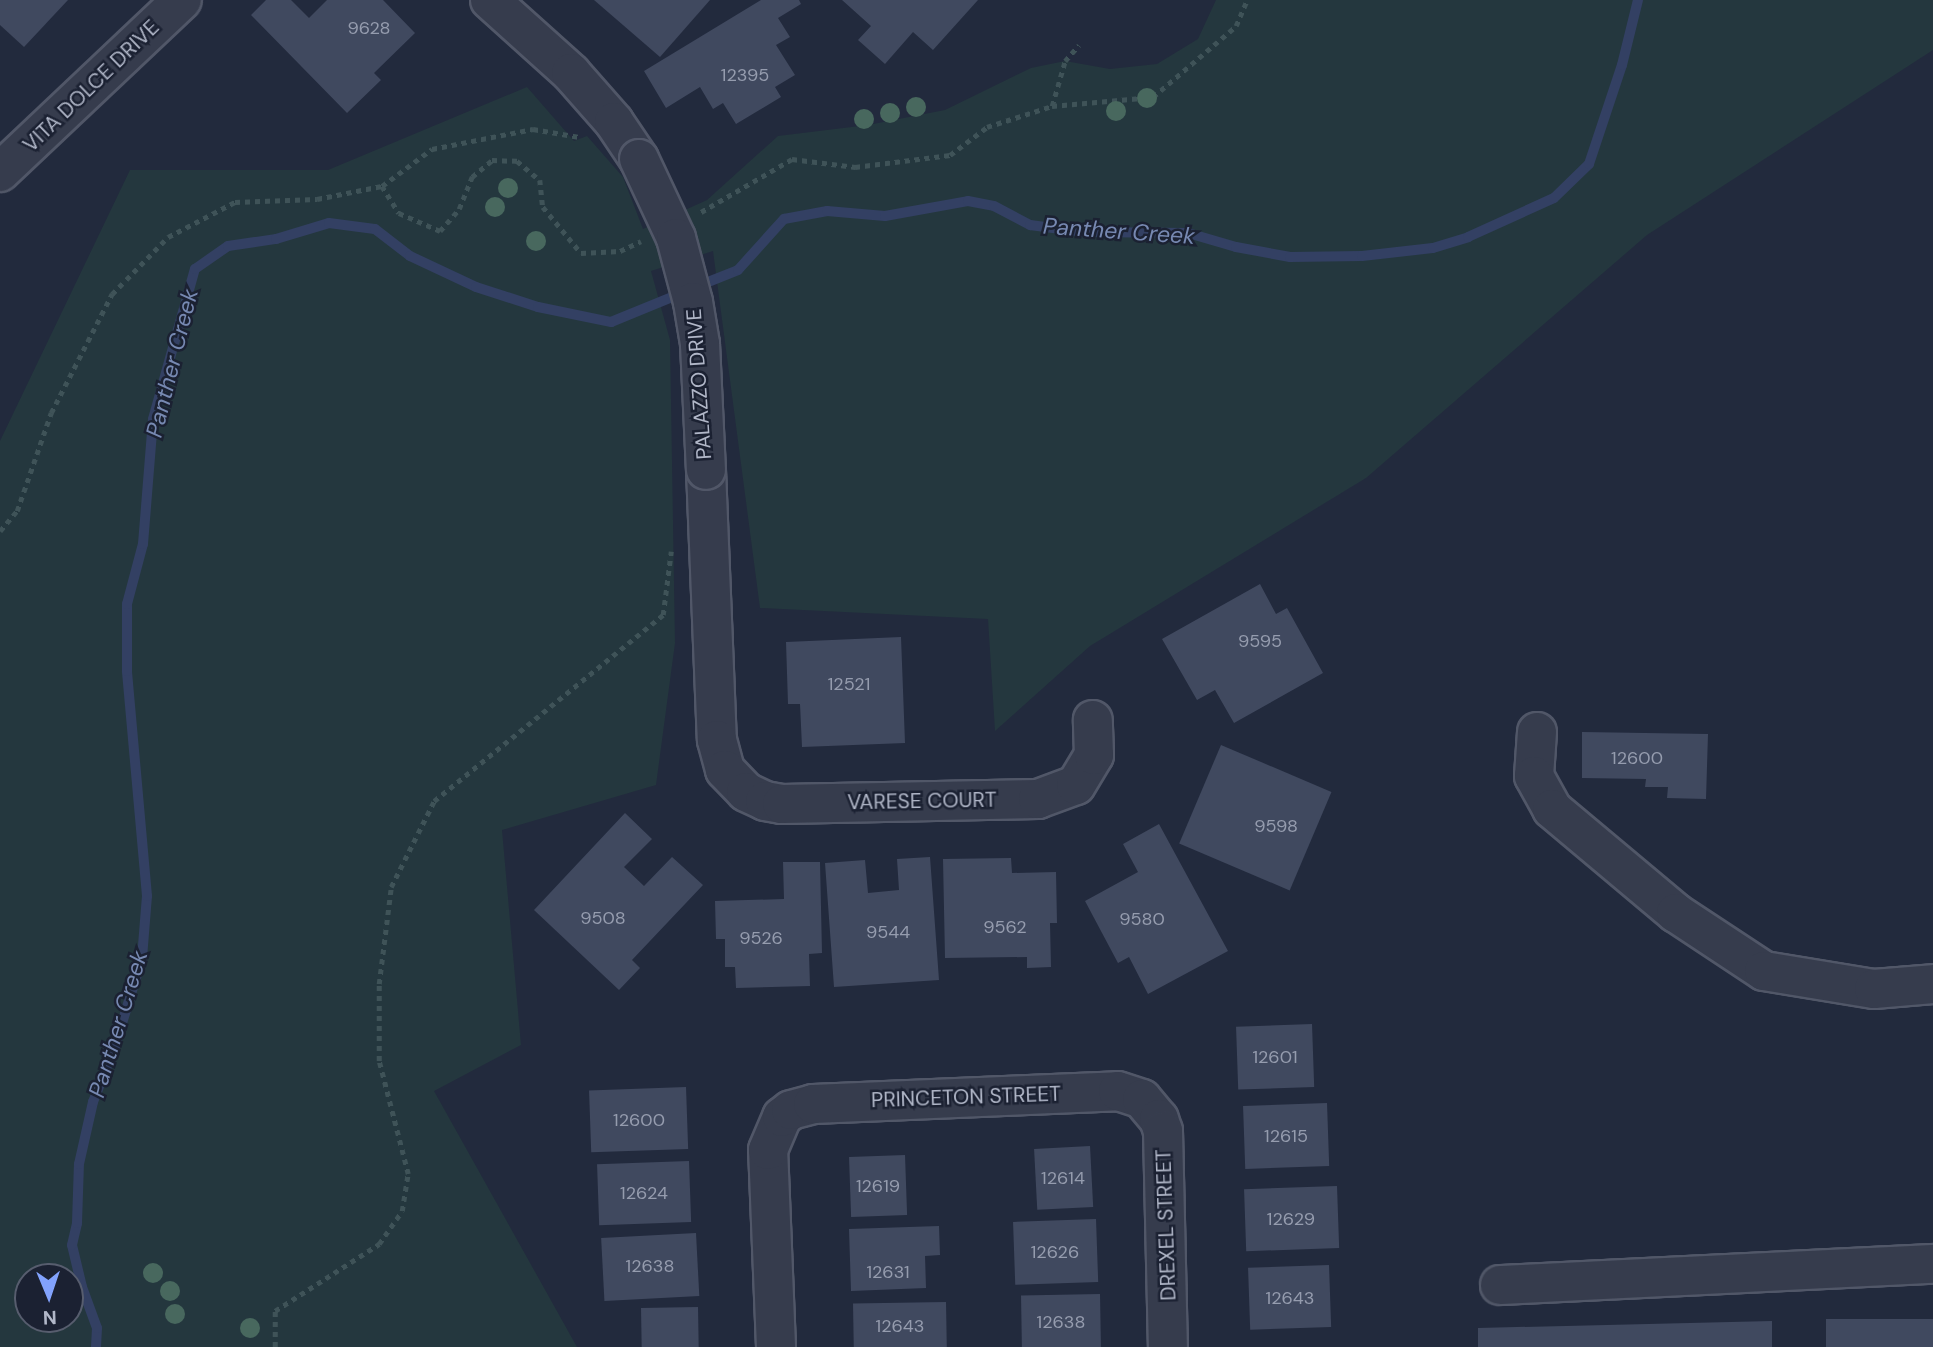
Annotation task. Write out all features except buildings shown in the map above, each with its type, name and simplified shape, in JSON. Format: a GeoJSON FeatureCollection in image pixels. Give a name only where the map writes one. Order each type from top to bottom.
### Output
{"type":"FeatureCollection","features":[{"type":"Feature","properties":{"kind":"street","name":"VITA DOLCE DRIVE"},"geometry":{"type":"LineString","coordinates":[[0,172],[181,0]]}},
{"type":"Feature","properties":{"kind":"street","name":"PALAZZO DRIVE"},"geometry":{"type":"LineString","coordinates":[[491,0],[586,89],[639,159],[668,218],[691,291],[700,345],[720,754]]}},
{"type":"Feature","properties":{"kind":"street","name":"VARESE COURT"},"geometry":{"type":"LineString","coordinates":[[720,754],[725,770],[739,787],[757,798],[773,803],[1038,799],[1076,785],[1094,755],[1093,720]]}},
{"type":"Feature","properties":{"kind":"street"},"geometry":{"type":"LineString","coordinates":[[1537,732],[1534,776],[1552,809],[1676,913],[1764,971],[1874,989],[1933,984]]}},
{"type":"Feature","properties":{"kind":"street","name":"PRINCETON STREET"},"geometry":{"type":"LineString","coordinates":[[776,1347],[768,1150],[782,1118],[791,1110],[813,1104],[1118,1091],[1131,1094],[1150,1107]]}},
{"type":"Feature","properties":{"kind":"street","name":"DREXEL STREET"},"geometry":{"type":"LineString","coordinates":[[1150,1107],[1163,1131],[1168,1347]]}},
{"type":"Feature","properties":{"kind":"street"},"geometry":{"type":"LineString","coordinates":[[1500,1285],[1933,1264]]}},
{"type":"Feature","properties":{"kind":"path"},"geometry":{"type":"LineString","coordinates":[[692,217],[792,159],[855,167],[950,155],[988,127],[1052,106],[1153,97],[1236,26],[1248,0]]}},
{"type":"Feature","properties":{"kind":"path"},"geometry":{"type":"LineString","coordinates":[[1052,106],[1065,61],[1079,45]]}},
{"type":"Feature","properties":{"kind":"path"},"geometry":{"type":"LineString","coordinates":[[0,531],[17,511],[51,413],[112,294],[167,237],[234,202],[317,199],[382,186],[432,149],[533,130],[577,136],[586,144]]}},
{"type":"Feature","properties":{"kind":"path"},"geometry":{"type":"LineString","coordinates":[[382,186],[399,213],[440,231],[459,209],[472,177],[492,160],[517,162],[540,180],[543,208],[581,253],[620,251],[647,238]]}},
{"type":"Feature","properties":{"kind":"path"},"geometry":{"type":"LineString","coordinates":[[275,1347],[275,1311],[379,1244],[402,1211],[408,1174],[379,1060],[379,984],[391,887],[433,801],[663,615],[672,548]]}},
{"type":"Feature","properties":{"kind":"shaded area"},"geometry":{"type":"Polygon","coordinates":[[[1216,0],[1933,0],[1933,50],[1647,235],[1366,478],[1090,646],[995,731],[988,619],[760,608],[713,251],[651,271],[670,340],[675,643],[656,785],[502,830],[521,1045],[434,1091],[577,1347],[0,1347],[0,441],[130,170],[328,170],[527,87],[574,141],[587,136],[623,177],[643,229],[707,200],[778,136],[868,125],[945,110],[1031,68],[1065,61],[1110,69],[1157,64],[1198,39],[1216,0]]]}},
{"type":"Feature","properties":{"kind":"waterway","name":"Panther Creek"},"geometry":{"type":"LineString","coordinates":[[698,286],[738,270],[784,219],[827,211],[885,216],[968,201],[994,206],[1030,225],[1084,232],[1188,233],[1236,247],[1290,257],[1362,256],[1433,248],[1468,237],[1554,198],[1589,164],[1622,65],[1638,0]]}},
{"type":"Feature","properties":{"kind":"waterway","name":"Panther Creek"},"geometry":{"type":"LineString","coordinates":[[96,1347],[97,1328],[82,1287],[72,1245],[77,1223],[79,1164],[93,1102],[115,1046],[142,958],[147,896],[127,671],[127,604],[143,544],[153,419],[195,269],[228,246],[276,239],[329,223],[375,229],[410,256],[476,287],[538,307],[611,322],[684,292]]}}]}
